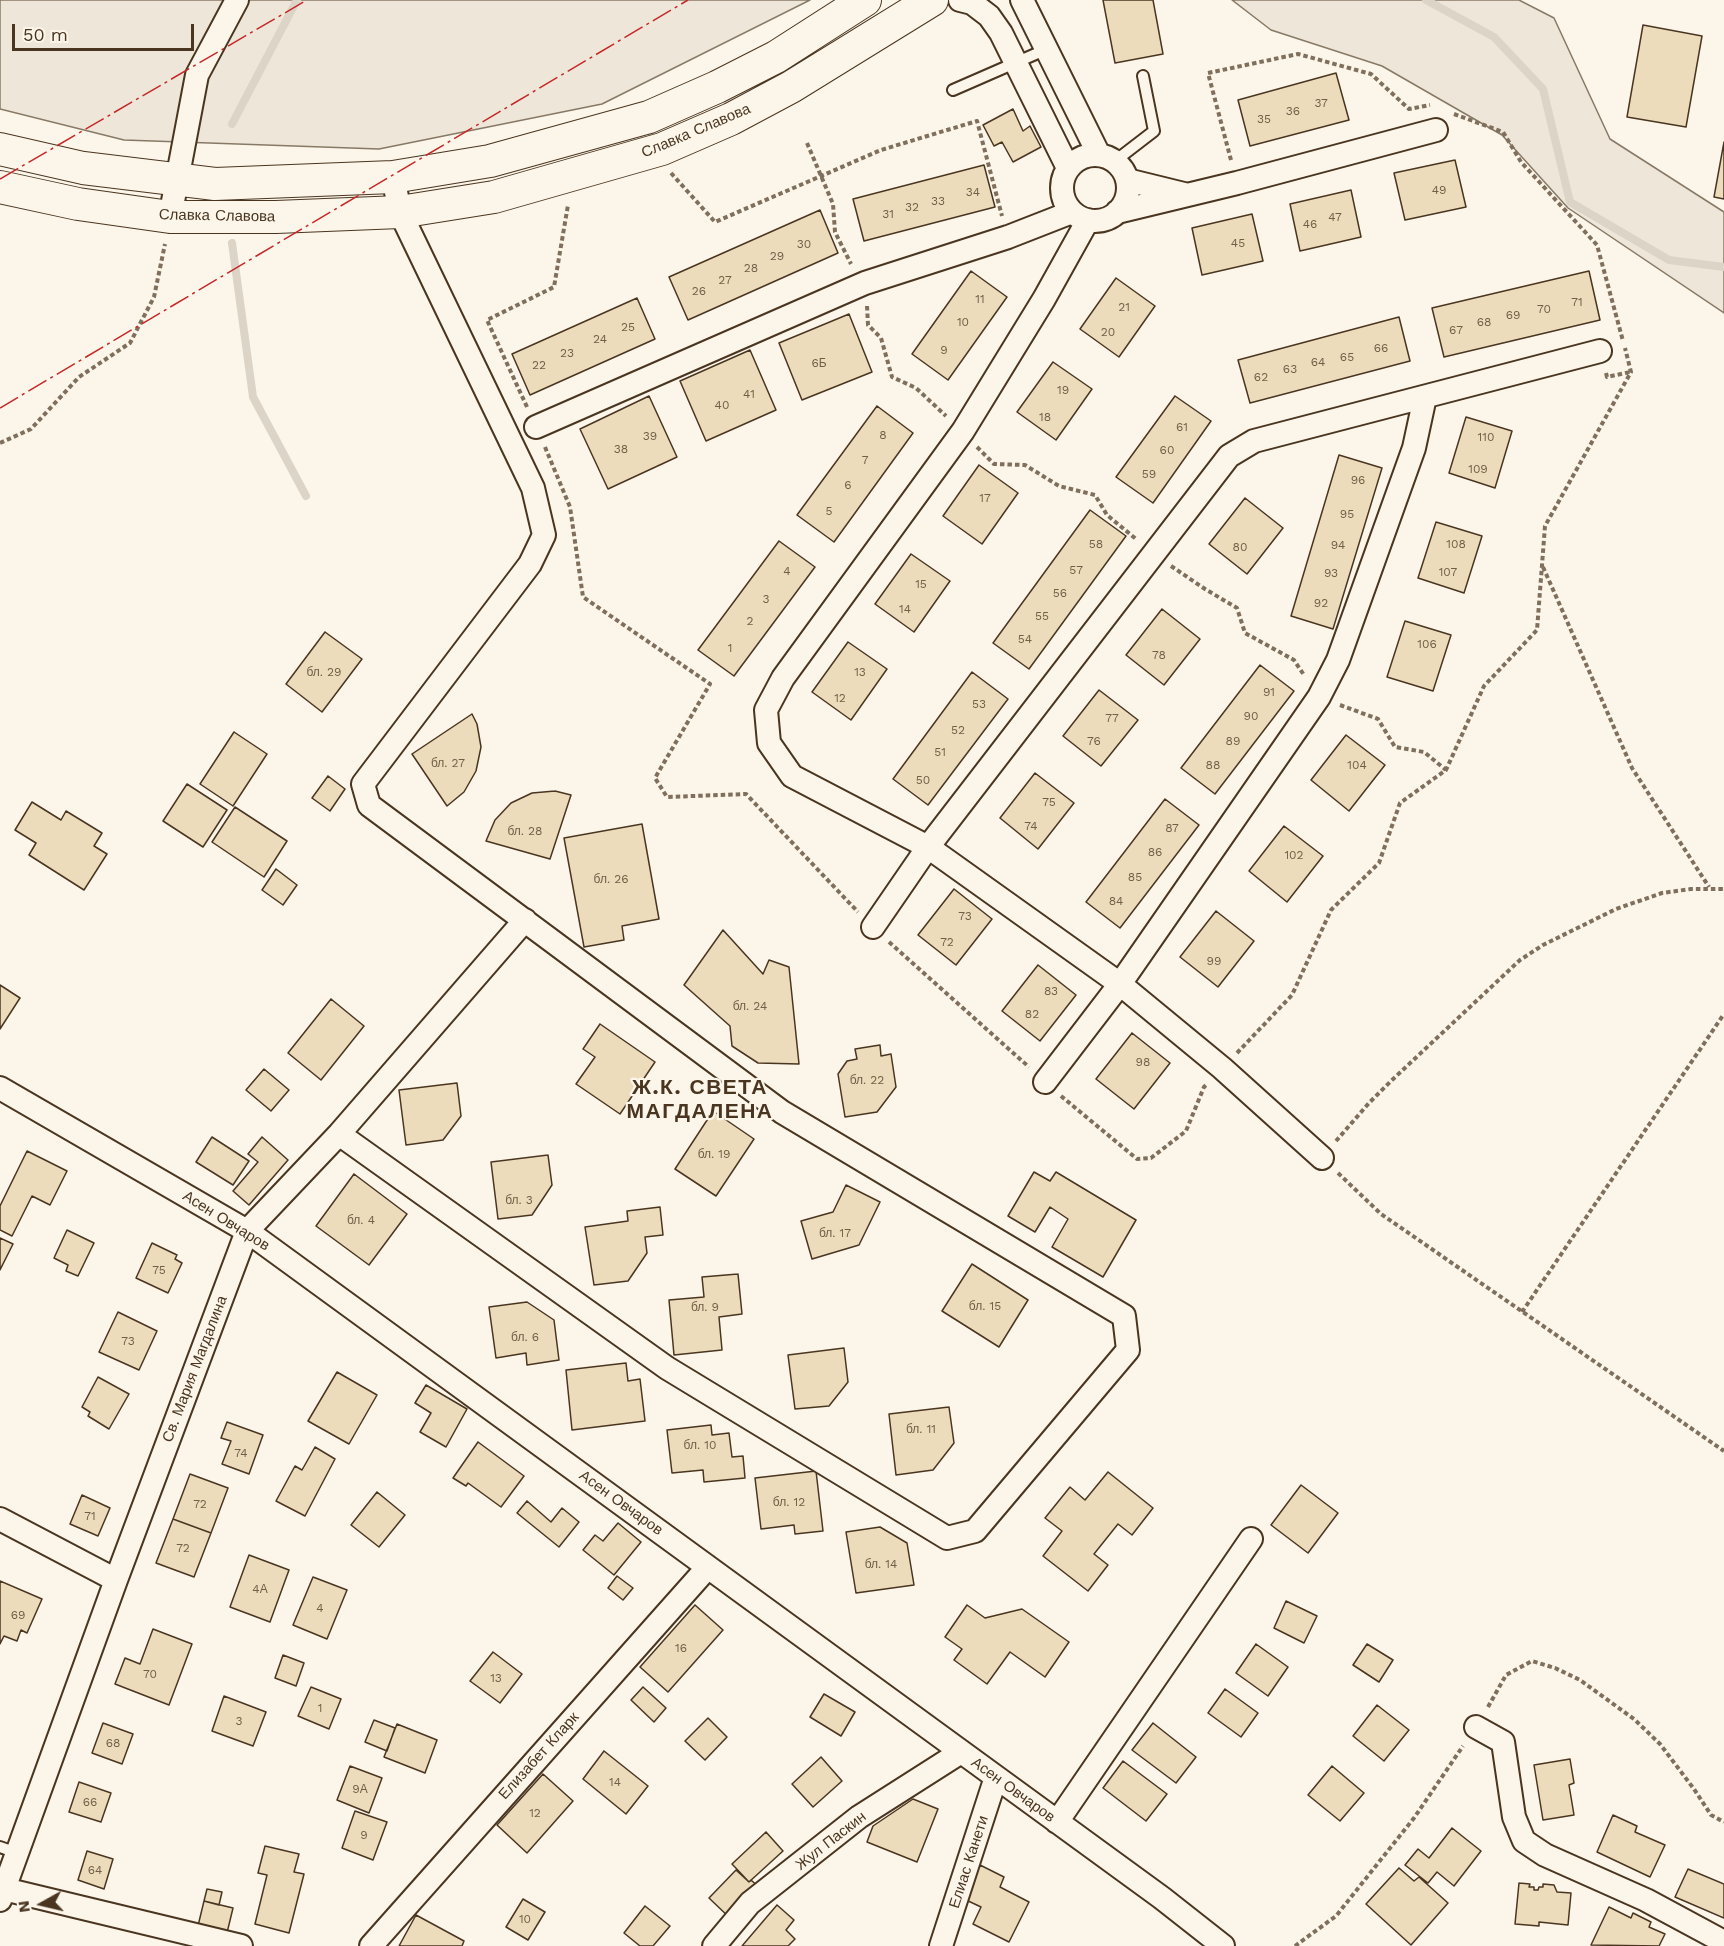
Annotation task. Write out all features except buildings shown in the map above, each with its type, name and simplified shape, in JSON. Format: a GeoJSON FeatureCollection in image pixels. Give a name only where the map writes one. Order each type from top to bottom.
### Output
{"type":"FeatureCollection","features":[{"type":"Feature","properties":{"kind":"street"},"geometry":{"type":"LineString","coordinates":[[170,217],[197,75],[237,0]]}},
{"type":"Feature","properties":{"kind":"street","name":"Славка Славова"},"geometry":{"type":"LineString","coordinates":[[0,149],[82,168],[215,184],[393,177],[490,160],[649,117],[717,87],[776,57],[866,0]]}},
{"type":"Feature","properties":{"kind":"street"},"geometry":{"type":"LineString","coordinates":[[940,0],[972,3],[989,16],[1001,33],[1068,168]]}},
{"type":"Feature","properties":{"kind":"street","name":"Славка Славова"},"geometry":{"type":"LineString","coordinates":[[0,187],[78,204],[170,217],[276,217],[400,212],[494,197],[662,149],[731,119],[791,87],[940,0]]}},
{"type":"Feature","properties":{"kind":"street"},"geometry":{"type":"LineString","coordinates":[[1022,0],[1127,192],[1124,203],[1117,212]]}},
{"type":"Feature","properties":{"kind":"street"},"geometry":{"type":"LineString","coordinates":[[1189,195],[1087,155],[1076,160],[1068,168],[1062,186],[1066,204],[1080,216],[1098,221],[1117,212],[1189,195],[1237,183],[1443,117]]}},
{"type":"Feature","properties":{"kind":"street"},"geometry":{"type":"LineString","coordinates":[[339,1134],[667,1368],[947,1538],[975,1531],[1128,1350],[1124,1316],[782,1112],[369,805],[363,784],[530,564],[544,535],[533,488],[400,212],[393,177]]}},
{"type":"Feature","properties":{"kind":"street"},"geometry":{"type":"LineString","coordinates":[[536,427],[865,283],[1080,216]]}},
{"type":"Feature","properties":{"kind":"street"},"geometry":{"type":"LineString","coordinates":[[1080,216],[1044,299],[963,431],[783,678],[766,710],[769,743],[792,776],[928,847],[1120,984],[1222,1068],[1322,1158]]}},
{"type":"Feature","properties":{"kind":"street"},"geometry":{"type":"LineString","coordinates":[[873,927],[928,847],[1229,456],[1254,441],[1599,351]]}},
{"type":"Feature","properties":{"kind":"street"},"geometry":{"type":"LineString","coordinates":[[1045,1082],[1120,984],[1318,697],[1338,660],[1414,448],[1425,398]]}},
{"type":"Feature","properties":{"kind":"street","name":"Св. Мария Магдалина"},"geometry":{"type":"LineString","coordinates":[[2,1894],[8,1850],[116,1580],[247,1231],[339,1134],[525,920]]}},
{"type":"Feature","properties":{"kind":"street","name":"Асен Овчаров"},"geometry":{"type":"LineString","coordinates":[[0,1088],[247,1231],[1162,1898],[1223,1946]]}},
{"type":"Feature","properties":{"kind":"street"},"geometry":{"type":"LineString","coordinates":[[0,1519],[116,1580]]}},
{"type":"Feature","properties":{"kind":"street"},"geometry":{"type":"LineString","coordinates":[[1057,1822],[1251,1539]]}},
{"type":"Feature","properties":{"kind":"street","name":"Елизабет Кларк"},"geometry":{"type":"LineString","coordinates":[[371,1946],[708,1567]]}},
{"type":"Feature","properties":{"kind":"street"},"geometry":{"type":"LineString","coordinates":[[1476,1727],[1503,1742],[1514,1817],[1524,1841],[1545,1855],[1646,1900],[1724,1942]]}},
{"type":"Feature","properties":{"kind":"street","name":"Жул Паскин"},"geometry":{"type":"LineString","coordinates":[[714,1946],[750,1903],[850,1824],[961,1752]]}},
{"type":"Feature","properties":{"kind":"street","name":"Елиас Канети"},"geometry":{"type":"LineString","coordinates":[[941,1946],[996,1777]]}},
{"type":"Feature","properties":{"kind":"street"},"geometry":{"type":"LineString","coordinates":[[2,1894],[241,1946]]}},
{"type":"Feature","properties":{"kind":"lane"},"geometry":{"type":"LineString","coordinates":[[953,90],[1047,49]]}},
{"type":"Feature","properties":{"kind":"lane"},"geometry":{"type":"LineString","coordinates":[[1113,166],[1154,131],[1143,76]]}},
{"type":"Feature","properties":{"kind":"path"},"geometry":{"type":"LineString","coordinates":[[578,201],[568,205],[554,287],[487,320],[570,507],[583,597],[710,684],[655,778],[667,797],[746,794],[873,927],[1045,1082],[1137,1159],[1151,1158],[1185,1131],[1204,1087],[1292,995],[1331,910],[1379,863],[1400,803],[1446,770],[1484,686],[1537,630],[1545,526],[1631,372],[1597,244],[1521,162],[1503,132],[1443,117],[1430,105],[1409,109],[1371,74],[1298,54],[1208,73],[1237,183]]}},
{"type":"Feature","properties":{"kind":"path"},"geometry":{"type":"LineString","coordinates":[[661,176],[671,172],[715,222],[880,150],[977,120],[1008,237]]}},
{"type":"Feature","properties":{"kind":"path"},"geometry":{"type":"LineString","coordinates":[[807,143],[833,204],[835,232],[847,257],[865,283]]}},
{"type":"Feature","properties":{"kind":"path"},"geometry":{"type":"LineString","coordinates":[[0,443],[31,429],[79,377],[130,343],[154,297],[170,217]]}},
{"type":"Feature","properties":{"kind":"path"},"geometry":{"type":"LineString","coordinates":[[1542,564],[1632,768],[1709,888]]}},
{"type":"Feature","properties":{"kind":"path"},"geometry":{"type":"LineString","coordinates":[[1724,890],[1709,888],[1675,891],[1638,901],[1543,945],[1520,960],[1390,1081],[1322,1158],[1381,1214],[1724,1450]]}},
{"type":"Feature","properties":{"kind":"path"},"geometry":{"type":"LineString","coordinates":[[1522,1312],[1724,1014]]}},
{"type":"Feature","properties":{"kind":"path"},"geometry":{"type":"LineString","coordinates":[[1295,1946],[1336,1916],[1413,1818],[1476,1727],[1506,1675],[1532,1661],[1556,1668],[1580,1680],[1634,1719],[1660,1744],[1694,1789],[1710,1815],[1724,1822]]}},
{"type":"Feature","properties":{"kind":"shaded area"},"geometry":{"type":"Polygon","coordinates":[[[0,0],[810,0],[602,104],[379,149],[124,140],[0,109],[0,0]]]}},
{"type":"Feature","properties":{"kind":"shaded area"},"geometry":{"type":"Polygon","coordinates":[[[1232,0],[1519,0],[1554,18],[1610,139],[1724,212],[1724,313],[1568,208],[1502,135],[1382,66],[1271,30],[1232,0]]]}},
{"type":"Feature","properties":{"kind":"waterway"},"geometry":{"type":"LineString","coordinates":[[232,124],[297,0]]}},
{"type":"Feature","properties":{"kind":"waterway"},"geometry":{"type":"LineString","coordinates":[[1426,0],[1494,37],[1543,89],[1570,202],[1669,260],[1724,267]]}},
{"type":"Feature","properties":{"kind":"waterway"},"geometry":{"type":"LineString","coordinates":[[232,243],[253,397],[306,496]]}},
{"type":"Feature","properties":{"kind":"power"},"geometry":{"type":"LineString","coordinates":[[0,179],[307,0]]}},
{"type":"Feature","properties":{"kind":"power"},"geometry":{"type":"LineString","coordinates":[[0,408],[688,0]]}},
{"type":"Feature","properties":{"kind":"district","name":"Ж.К. СВЕТА МАГДАЛЕНА"},"geometry":{"type":"Point","coordinates":[700,1100]}}]}
